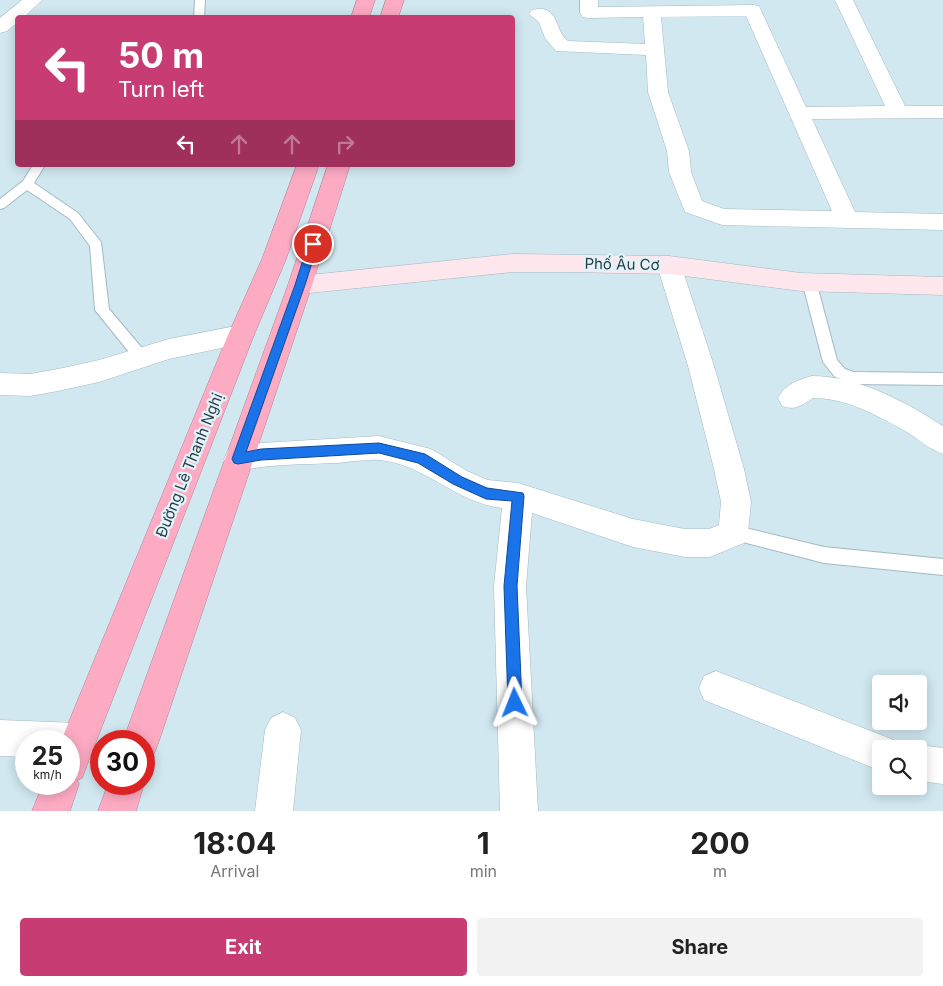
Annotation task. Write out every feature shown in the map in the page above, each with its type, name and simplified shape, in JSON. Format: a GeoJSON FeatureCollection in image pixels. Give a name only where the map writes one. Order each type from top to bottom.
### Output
{"type":"FeatureCollection","features":[{"type":"Feature","properties":{"kind":"highway"},"geometry":{"type":"LineString","coordinates":[[361,15],[366,0]]}},
{"type":"Feature","properties":{"kind":"highway"},"geometry":{"type":"LineString","coordinates":[[390,15],[395,0]]}},
{"type":"Feature","properties":{"kind":"highway","name":"Đường Lê Thanh Nghị"},"geometry":{"type":"LineString","coordinates":[[80,736],[241,335],[289,222],[307,167]]}},
{"type":"Feature","properties":{"kind":"highway"},"geometry":{"type":"LineString","coordinates":[[145,730],[304,274],[338,167]]}},
{"type":"Feature","properties":{"kind":"highway"},"geometry":{"type":"LineString","coordinates":[[51,811],[58,795]]}},
{"type":"Feature","properties":{"kind":"highway"},"geometry":{"type":"LineString","coordinates":[[117,811],[122,795]]}},
{"type":"Feature","properties":{"kind":"street"},"geometry":{"type":"LineString","coordinates":[[17,15],[33,0]]}},
{"type":"Feature","properties":{"kind":"street"},"geometry":{"type":"LineString","coordinates":[[589,0],[589,13],[753,10],[847,220]]}},
{"type":"Feature","properties":{"kind":"street"},"geometry":{"type":"LineString","coordinates":[[844,0],[898,112]]}},
{"type":"Feature","properties":{"kind":"street"},"geometry":{"type":"LineString","coordinates":[[652,12],[658,92],[678,151],[680,172],[693,206],[722,216],[943,222]]}},
{"type":"Feature","properties":{"kind":"street"},"geometry":{"type":"LineString","coordinates":[[538,14],[546,16],[552,36],[563,47],[655,50]]}},
{"type":"Feature","properties":{"kind":"street"},"geometry":{"type":"LineString","coordinates":[[5,26],[15,17]]}},
{"type":"Feature","properties":{"kind":"street"},"geometry":{"type":"LineString","coordinates":[[799,112],[943,112]]}},
{"type":"Feature","properties":{"kind":"street","name":"Phố Âu Cơ"},"geometry":{"type":"LineString","coordinates":[[304,274],[513,263],[669,265],[801,282],[943,286]]}},
{"type":"Feature","properties":{"kind":"street"},"geometry":{"type":"LineString","coordinates":[[238,459],[261,455],[379,448],[421,458],[458,480],[486,493],[518,496],[633,533],[685,543],[710,543],[733,533],[736,502],[729,469],[702,366],[669,265]]}},
{"type":"Feature","properties":{"kind":"street"},"geometry":{"type":"LineString","coordinates":[[0,384],[30,385],[58,380],[99,371],[169,350],[241,335]]}},
{"type":"Feature","properties":{"kind":"street"},"geometry":{"type":"LineString","coordinates":[[792,398],[801,390],[814,387],[832,389],[893,410],[929,430],[943,442]]}},
{"type":"Feature","properties":{"kind":"street"},"geometry":{"type":"LineString","coordinates":[[518,496],[510,586],[519,811]]}},
{"type":"Feature","properties":{"kind":"street"},"geometry":{"type":"LineString","coordinates":[[716,688],[872,749]]}},
{"type":"Feature","properties":{"kind":"street"},"geometry":{"type":"LineString","coordinates":[[274,811],[283,730]]}},
{"type":"Feature","properties":{"kind":"street"},"geometry":{"type":"LineString","coordinates":[[0,738],[15,741]]}},
{"type":"Feature","properties":{"kind":"street"},"geometry":{"type":"LineString","coordinates":[[927,764],[943,766]]}},
{"type":"Feature","properties":{"kind":"lane"},"geometry":{"type":"LineString","coordinates":[[199,15],[200,0]]}},
{"type":"Feature","properties":{"kind":"lane"},"geometry":{"type":"LineString","coordinates":[[0,205],[27,184],[38,167]]}},
{"type":"Feature","properties":{"kind":"lane"},"geometry":{"type":"LineString","coordinates":[[27,184],[74,216],[96,245],[102,310],[142,358]]}},
{"type":"Feature","properties":{"kind":"lane"},"geometry":{"type":"LineString","coordinates":[[809,281],[830,362],[840,373],[853,378],[943,379]]}},
{"type":"Feature","properties":{"kind":"lane"},"geometry":{"type":"LineString","coordinates":[[733,533],[824,555],[943,567]]}},
{"type":"Feature","properties":{"kind":"route"},"geometry":{"type":"LineString","coordinates":[[313,244],[238,459],[261,455],[379,448],[421,458],[458,480],[486,493],[518,496],[510,586],[515,703]]}}]}
